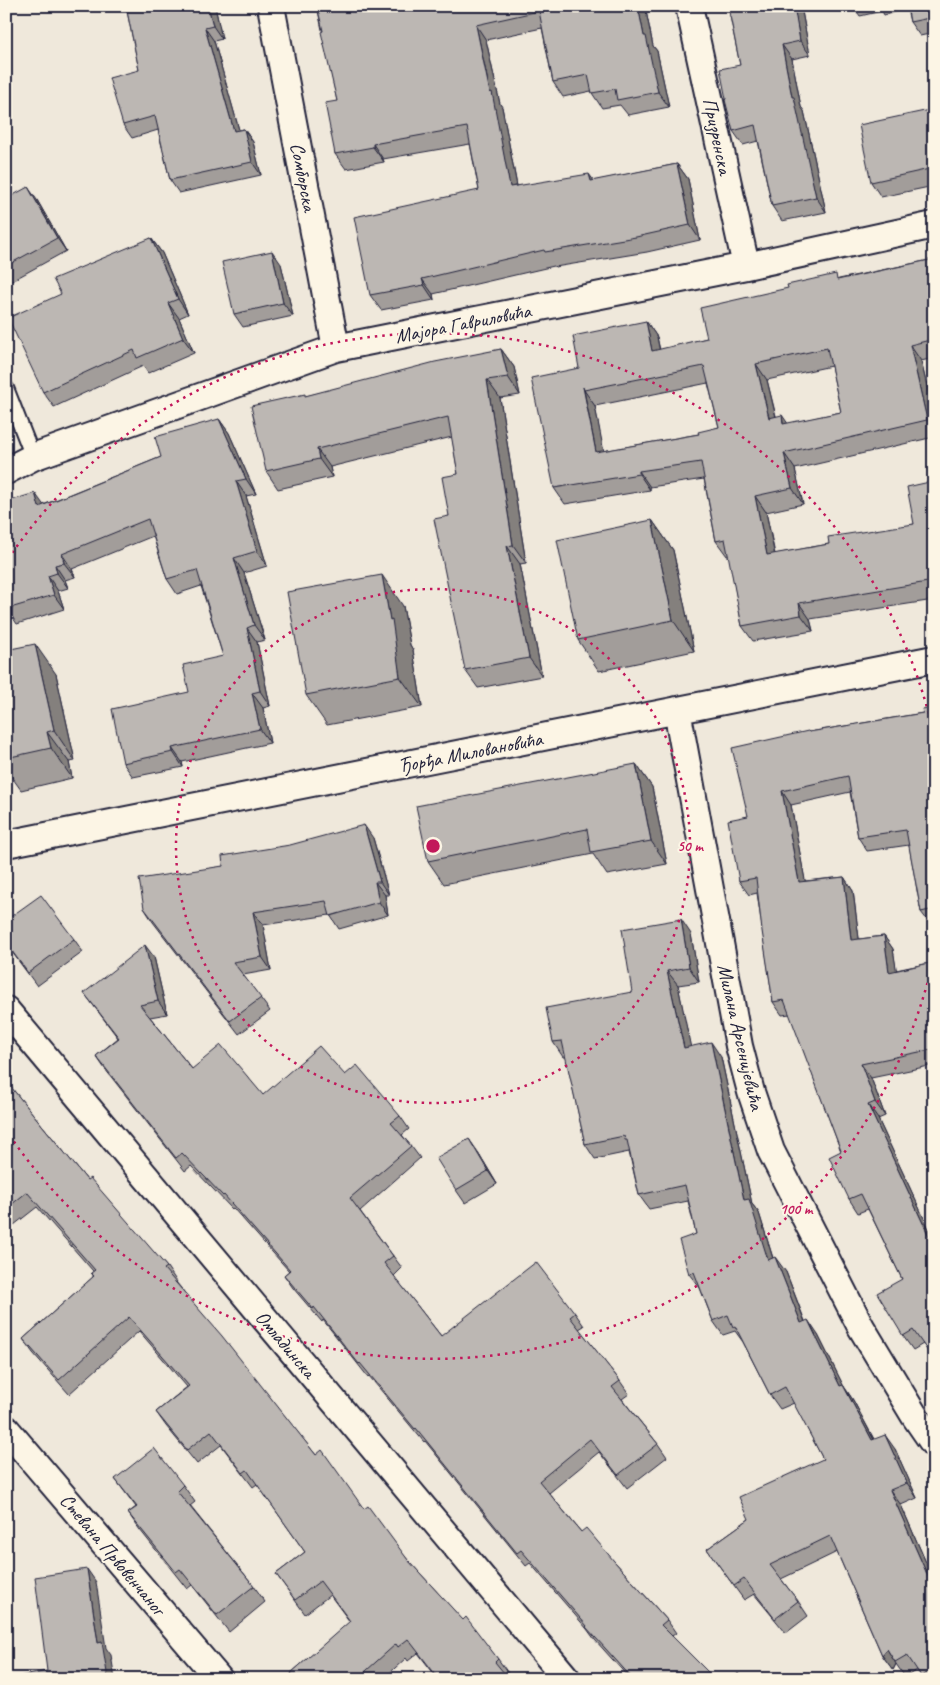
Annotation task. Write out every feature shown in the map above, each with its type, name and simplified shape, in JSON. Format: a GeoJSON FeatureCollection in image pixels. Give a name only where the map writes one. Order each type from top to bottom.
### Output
{"type":"FeatureCollection","features":[{"type":"Feature","properties":{"kind":"street","name":"Сомборска"},"geometry":{"type":"LineString","coordinates":[[272,6],[336,348]]}},
{"type":"Feature","properties":{"kind":"street","name":"Призренска"},"geometry":{"type":"LineString","coordinates":[[689,6],[746,266]]}},
{"type":"Feature","properties":{"kind":"street","name":"Мајора Гавриловића"},"geometry":{"type":"LineString","coordinates":[[6,471],[33,457],[336,348],[746,266],[934,225]]}},
{"type":"Feature","properties":{"kind":"street","name":"Ђорђа Миловановића"},"geometry":{"type":"LineString","coordinates":[[6,844],[934,658]]}},
{"type":"Feature","properties":{"kind":"street","name":"Милана Арсенијевића"},"geometry":{"type":"LineString","coordinates":[[677,710],[739,1046],[751,1092],[771,1151],[861,1327],[914,1415],[934,1444]]}},
{"type":"Feature","properties":{"kind":"street","name":"Омладинска"},"geometry":{"type":"LineString","coordinates":[[6,1010],[567,1679]]}},
{"type":"Feature","properties":{"kind":"street","name":"Стевана Првовенчаног"},"geometry":{"type":"LineString","coordinates":[[6,1429],[219,1679]]}},
{"type":"Feature","properties":{"kind":"lane"},"geometry":{"type":"LineString","coordinates":[[6,388],[33,457]]}},
{"type":"Feature","properties":{"kind":"building"},"geometry":{"type":"Polygon","coordinates":[[[126,6],[208,6],[213,26],[205,28],[234,131],[244,129],[252,162],[170,180],[155,116],[123,125],[109,78],[139,70],[126,6]]]}},
{"type":"Feature","properties":{"kind":"building"},"geometry":{"type":"Polygon","coordinates":[[[317,6],[638,6],[658,92],[617,100],[615,89],[592,93],[588,75],[553,82],[539,11],[476,25],[490,93],[492,92],[510,187],[589,174],[591,181],[677,164],[690,225],[636,237],[545,252],[544,250],[422,279],[424,285],[370,295],[354,217],[479,190],[467,127],[373,144],[373,147],[335,154],[325,103],[337,101],[317,6]]]}},
{"type":"Feature","properties":{"kind":"building"},"geometry":{"type":"Polygon","coordinates":[[[728,6],[794,6],[800,41],[782,45],[792,97],[794,97],[816,197],[772,206],[755,125],[733,131],[720,69],[740,65],[728,6]]]}},
{"type":"Feature","properties":{"kind":"building"},"geometry":{"type":"Polygon","coordinates":[[[907,6],[934,6],[934,17],[910,22],[907,6]]]}},
{"type":"Feature","properties":{"kind":"building"},"geometry":{"type":"Polygon","coordinates":[[[934,109],[934,168],[871,182],[859,125],[934,109]]]}},
{"type":"Feature","properties":{"kind":"building"},"geometry":{"type":"Polygon","coordinates":[[[28,187],[57,238],[6,266],[6,199],[28,187]]]}},
{"type":"Feature","properties":{"kind":"building"},"geometry":{"type":"Polygon","coordinates":[[[151,238],[178,299],[168,303],[183,338],[137,358],[134,350],[43,392],[8,318],[61,294],[53,279],[151,238]]]}},
{"type":"Feature","properties":{"kind":"building"},"geometry":{"type":"Polygon","coordinates":[[[272,251],[283,303],[234,314],[222,262],[272,251]]]}},
{"type":"Feature","properties":{"kind":"building"},"geometry":{"type":"Polygon","coordinates":[[[934,259],[934,339],[910,345],[927,420],[784,453],[792,488],[755,496],[767,555],[829,544],[828,537],[914,524],[907,487],[934,481],[934,581],[799,603],[801,615],[742,626],[725,539],[716,541],[701,462],[639,471],[639,474],[554,488],[531,378],[579,368],[573,336],[646,321],[652,351],[707,338],[700,308],[788,288],[787,285],[836,274],[837,280],[934,259]],[[827,348],[756,364],[769,418],[782,415],[783,424],[841,412],[827,348]],[[704,366],[584,390],[583,387],[596,452],[699,434],[698,432],[719,427],[704,366]]]}},
{"type":"Feature","properties":{"kind":"building"},"geometry":{"type":"Polygon","coordinates":[[[501,349],[508,377],[487,380],[513,545],[507,546],[529,658],[465,670],[434,519],[449,516],[442,477],[458,474],[448,417],[317,449],[319,459],[266,471],[251,406],[305,394],[305,396],[435,362],[501,349]]]}},
{"type":"Feature","properties":{"kind":"building"},"geometry":{"type":"Polygon","coordinates":[[[219,419],[246,479],[236,481],[257,551],[234,558],[254,625],[247,628],[260,691],[252,693],[260,729],[172,748],[173,752],[123,763],[112,709],[189,692],[183,665],[223,656],[197,570],[167,579],[148,519],[62,554],[64,563],[55,565],[57,573],[48,576],[54,595],[7,609],[6,502],[35,493],[39,507],[161,457],[155,437],[219,419]]]}},
{"type":"Feature","properties":{"kind":"building"},"geometry":{"type":"Polygon","coordinates":[[[652,520],[673,620],[578,640],[557,540],[652,520]]]}},
{"type":"Feature","properties":{"kind":"building"},"geometry":{"type":"Polygon","coordinates":[[[382,575],[390,620],[392,619],[400,677],[306,695],[287,592],[382,575]]]}},
{"type":"Feature","properties":{"kind":"building"},"geometry":{"type":"Polygon","coordinates":[[[35,644],[54,730],[47,732],[51,748],[6,758],[6,650],[35,644]]]}},
{"type":"Feature","properties":{"kind":"building"},"geometry":{"type":"Polygon","coordinates":[[[934,707],[934,909],[921,912],[906,830],[858,837],[848,776],[782,791],[799,882],[844,877],[851,940],[884,936],[889,972],[934,962],[934,1049],[861,1064],[875,1102],[868,1105],[934,1247],[934,1360],[913,1330],[903,1336],[877,1293],[902,1279],[861,1194],[849,1199],[829,1157],[841,1151],[784,1000],[773,1002],[756,878],[739,881],[728,820],[748,816],[732,748],[808,731],[923,713],[922,709],[934,707]]]}},
{"type":"Feature","properties":{"kind":"building"},"geometry":{"type":"Polygon","coordinates":[[[636,764],[651,841],[591,852],[587,829],[428,861],[416,806],[636,764]]]}},
{"type":"Feature","properties":{"kind":"building"},"geometry":{"type":"Polygon","coordinates":[[[364,825],[380,882],[375,882],[379,902],[330,916],[326,901],[253,912],[262,957],[233,962],[261,998],[230,1021],[144,908],[139,879],[223,866],[222,856],[290,845],[364,825]]]}},
{"type":"Feature","properties":{"kind":"building"},"geometry":{"type":"Polygon","coordinates":[[[41,895],[74,939],[28,973],[6,943],[6,920],[41,895]]]}},
{"type":"Feature","properties":{"kind":"building"},"geometry":{"type":"Polygon","coordinates":[[[681,919],[689,967],[667,971],[684,1048],[711,1042],[744,1200],[749,1199],[768,1260],[775,1257],[801,1323],[808,1320],[840,1386],[843,1385],[872,1440],[885,1435],[907,1483],[890,1490],[934,1590],[934,1668],[921,1676],[907,1655],[895,1662],[887,1649],[882,1655],[830,1536],[770,1565],[798,1601],[775,1619],[744,1579],[734,1586],[707,1549],[749,1519],[739,1497],[823,1459],[785,1387],[770,1395],[728,1315],[713,1321],[694,1272],[689,1274],[679,1240],[696,1234],[685,1185],[639,1195],[627,1140],[625,1140],[624,1136],[585,1144],[562,1041],[553,1042],[546,1008],[632,992],[622,929],[681,919]]]}},
{"type":"Feature","properties":{"kind":"building"},"geometry":{"type":"Polygon","coordinates":[[[145,945],[158,1001],[140,1005],[192,1069],[221,1045],[263,1095],[319,1046],[345,1075],[357,1065],[400,1116],[391,1123],[411,1146],[350,1198],[393,1256],[384,1263],[441,1336],[536,1262],[575,1313],[570,1317],[620,1381],[612,1387],[658,1444],[618,1475],[590,1439],[539,1481],[581,1532],[586,1528],[667,1620],[661,1625],[715,1679],[633,1679],[521,1550],[517,1553],[416,1428],[359,1364],[314,1307],[313,1309],[284,1275],[290,1270],[224,1195],[182,1153],[176,1158],[96,1056],[119,1038],[84,993],[145,945]]]}},
{"type":"Feature","properties":{"kind":"building"},"geometry":{"type":"Polygon","coordinates":[[[6,1081],[87,1180],[90,1178],[167,1267],[164,1269],[222,1336],[316,1455],[322,1450],[364,1509],[368,1506],[408,1560],[463,1620],[466,1617],[498,1659],[495,1662],[509,1679],[439,1679],[408,1639],[398,1647],[396,1644],[357,1679],[296,1679],[291,1673],[350,1621],[320,1581],[295,1600],[276,1574],[305,1552],[247,1470],[243,1473],[211,1431],[187,1450],[156,1412],[189,1386],[129,1317],[59,1380],[23,1339],[94,1276],[91,1273],[95,1270],[27,1192],[6,1209],[6,1081]]]}},
{"type":"Feature","properties":{"kind":"building"},"geometry":{"type":"Polygon","coordinates":[[[469,1139],[488,1171],[456,1190],[436,1158],[469,1139]]]}},
{"type":"Feature","properties":{"kind":"building"},"geometry":{"type":"Polygon","coordinates":[[[154,1448],[183,1485],[177,1491],[254,1586],[217,1615],[180,1569],[176,1572],[128,1513],[137,1507],[115,1479],[154,1448]]]}},
{"type":"Feature","properties":{"kind":"building"},"geometry":{"type":"Polygon","coordinates":[[[87,1569],[98,1643],[102,1642],[108,1679],[9,1679],[47,1671],[35,1577],[87,1569]]]}},
{"type":"Feature","properties":{"kind":"building"},"geometry":{"type":"Polygon","coordinates":[[[738,1673],[744,1679],[732,1679],[738,1673]]]}}]}
